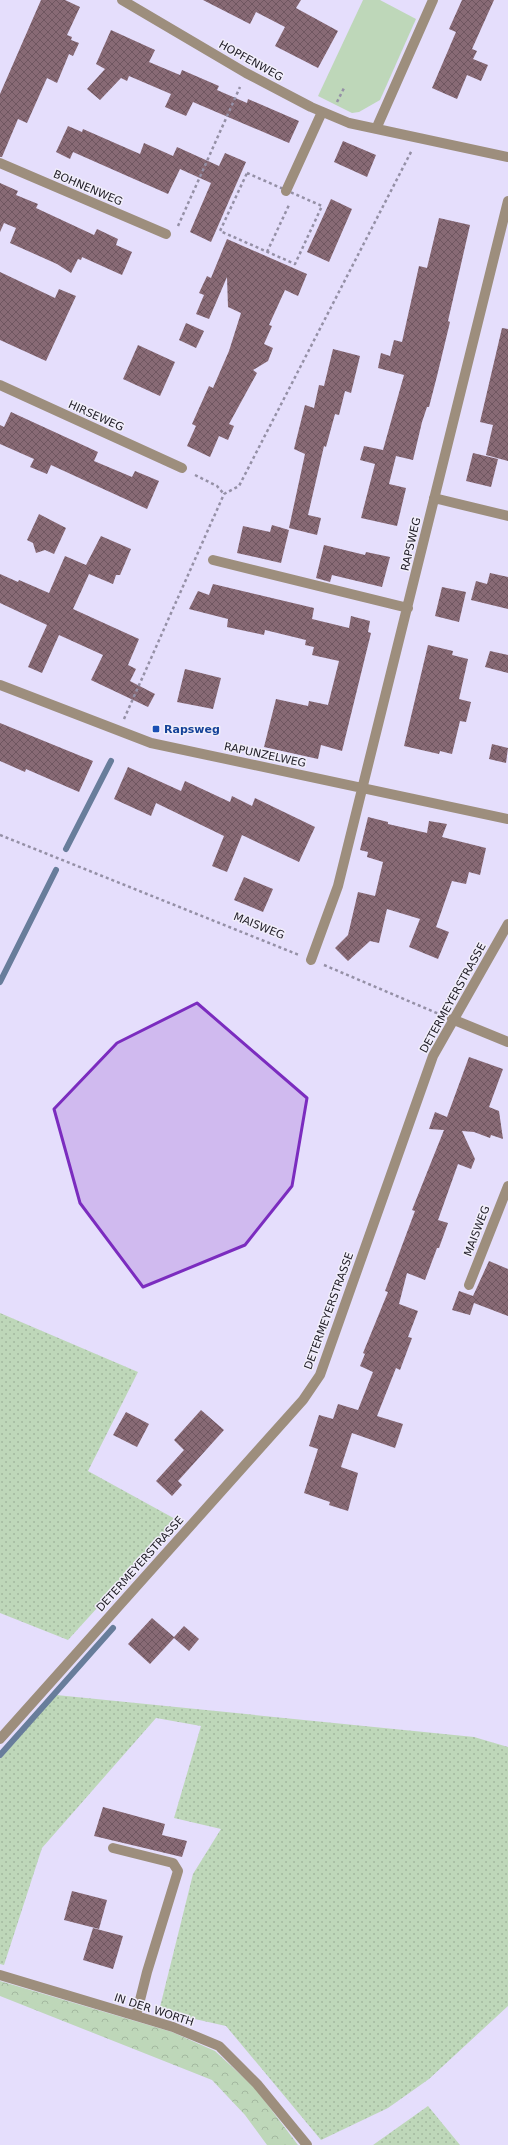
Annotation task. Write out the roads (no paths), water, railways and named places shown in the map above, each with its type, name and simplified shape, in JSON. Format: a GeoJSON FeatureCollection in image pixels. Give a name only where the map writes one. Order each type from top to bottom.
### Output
{"type":"FeatureCollection","features":[{"type":"Feature","properties":{"kind":"street","name":"HOPFENWEG"},"geometry":{"type":"LineString","coordinates":[[122,0],[246,73],[322,112],[349,123],[508,157]]}},
{"type":"Feature","properties":{"kind":"street"},"geometry":{"type":"LineString","coordinates":[[376,129],[433,0]]}},
{"type":"Feature","properties":{"kind":"street"},"geometry":{"type":"LineString","coordinates":[[290,192],[322,112]]}},
{"type":"Feature","properties":{"kind":"street","name":"BOHNENWEG"},"geometry":{"type":"LineString","coordinates":[[0,163],[166,234]]}},
{"type":"Feature","properties":{"kind":"street","name":"RAPSWEG"},"geometry":{"type":"LineString","coordinates":[[311,960],[338,886],[508,201]]}},
{"type":"Feature","properties":{"kind":"street","name":"HIRSEWEG"},"geometry":{"type":"LineString","coordinates":[[0,385],[182,468]]}},
{"type":"Feature","properties":{"kind":"street"},"geometry":{"type":"LineString","coordinates":[[434,498],[508,516]]}},
{"type":"Feature","properties":{"kind":"street"},"geometry":{"type":"LineString","coordinates":[[213,560],[408,608]]}},
{"type":"Feature","properties":{"kind":"street","name":"RAPUNZELWEG"},"geometry":{"type":"LineString","coordinates":[[0,685],[151,743],[508,819]]}},
{"type":"Feature","properties":{"kind":"street","name":"DETERMEYERSTRASSE"},"geometry":{"type":"LineString","coordinates":[[0,1739],[303,1400],[320,1375],[433,1056],[452,1019],[508,924]]}},
{"type":"Feature","properties":{"kind":"street"},"geometry":{"type":"LineString","coordinates":[[452,1019],[508,1042]]}},
{"type":"Feature","properties":{"kind":"street","name":"MAISWEG"},"geometry":{"type":"LineString","coordinates":[[469,1285],[508,1186]]}},
{"type":"Feature","properties":{"kind":"street"},"geometry":{"type":"LineString","coordinates":[[113,1848],[173,1864],[178,1871],[147,1972],[136,2016]]}},
{"type":"Feature","properties":{"kind":"street","name":"IN DER WORTH"},"geometry":{"type":"LineString","coordinates":[[0,1975],[173,2027],[219,2046],[257,2084],[307,2145]]}},
{"type":"Feature","properties":{"kind":"waterway"},"geometry":{"type":"LineString","coordinates":[[66,849],[111,761]]}},
{"type":"Feature","properties":{"kind":"waterway"},"geometry":{"type":"LineString","coordinates":[[0,982],[56,870]]}},
{"type":"Feature","properties":{"kind":"waterway"},"geometry":{"type":"LineString","coordinates":[[0,1755],[113,1628]]}},
{"type":"Feature","properties":{"kind":"place","name":"Rapsweg"},"geometry":{"type":"Point","coordinates":[156,729]}}]}
